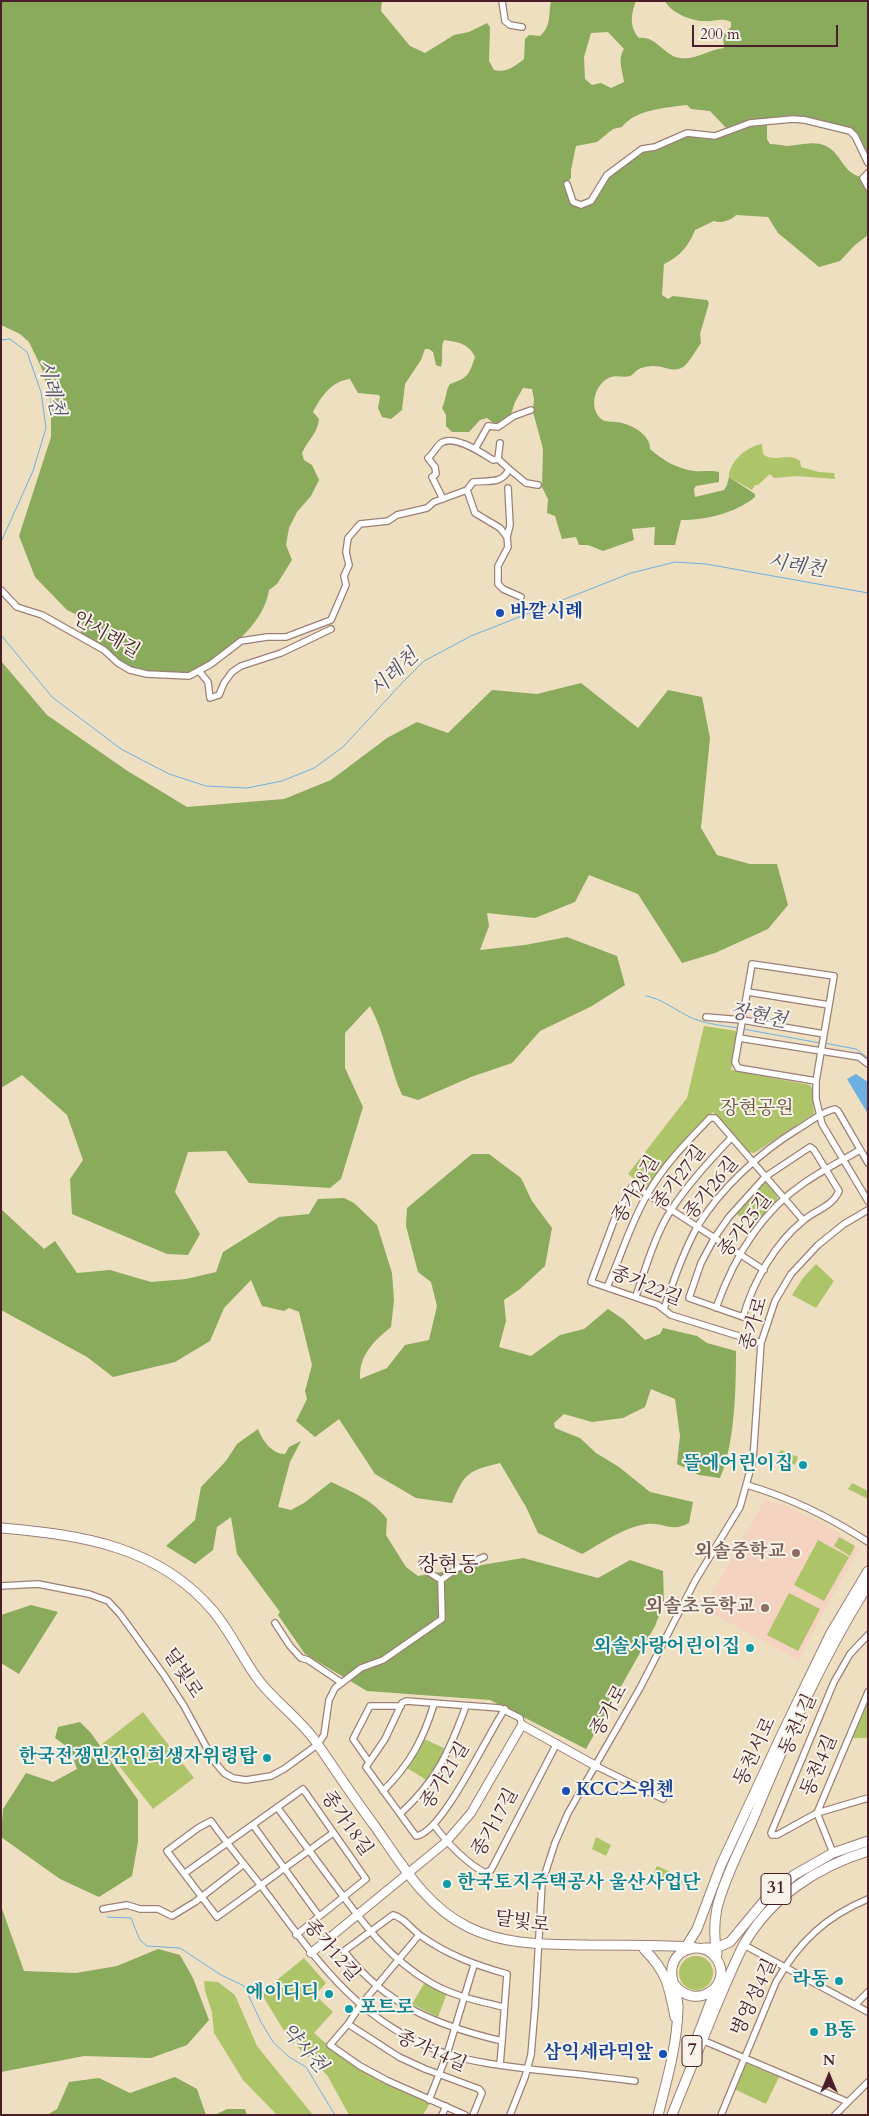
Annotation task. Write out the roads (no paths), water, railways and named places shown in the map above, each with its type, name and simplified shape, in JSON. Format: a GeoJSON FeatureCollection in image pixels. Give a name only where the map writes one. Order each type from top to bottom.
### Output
{"type":"FeatureCollection","features":[{"type":"Feature","properties":{"kind":"main road","name":"달빛로"},"geometry":{"type":"LineString","coordinates":[[1,1528],[44,1532],[102,1543],[133,1553],[176,1575],[214,1612],[264,1687],[307,1732],[409,1874],[435,1905],[467,1927],[502,1940],[539,1944],[631,1945],[685,1949]]}},
{"type":"Feature","properties":{"kind":"main road","name":"동천서로"},"geometry":{"type":"LineString","coordinates":[[685,1949],[697,1929],[721,1865],[831,1633],[868,1571]]}},
{"type":"Feature","properties":{"kind":"main road","name":"동천서로"},"geometry":{"type":"LineString","coordinates":[[720,1966],[716,1948],[715,1928],[718,1906],[788,1737],[823,1664],[868,1585]]}},
{"type":"Feature","properties":{"kind":"main road","name":"31"},"geometry":{"type":"LineString","coordinates":[[716,1948],[724,1946],[736,1936],[764,1901],[781,1884],[810,1865],[834,1853],[868,1841]]}},
{"type":"Feature","properties":{"kind":"main road","name":"31"},"geometry":{"type":"LineString","coordinates":[[671,2115],[734,1964],[753,1930],[772,1908],[800,1883],[830,1865],[868,1851]]}},
{"type":"Feature","properties":{"kind":"main road","name":"달빛로"},"geometry":{"type":"LineString","coordinates":[[631,1945],[644,1949],[662,1960],[673,1981]]}},
{"type":"Feature","properties":{"kind":"main road"},"geometry":{"type":"LineString","coordinates":[[698,1948],[712,1954],[720,1966],[720,1980],[716,1987]]}},
{"type":"Feature","properties":{"kind":"main road"},"geometry":{"type":"LineString","coordinates":[[658,2115],[677,2027],[678,2006],[673,1981],[673,1962],[685,1949],[716,1948]]}},
{"type":"Feature","properties":{"kind":"main road"},"geometry":{"type":"LineString","coordinates":[[644,1949],[656,1962],[667,1980],[677,2027]]}},
{"type":"Feature","properties":{"kind":"main road"},"geometry":{"type":"LineString","coordinates":[[673,1981],[684,1994],[698,1997],[705,1996],[716,1987],[734,1964]]}},
{"type":"Feature","properties":{"kind":"main road","name":"7"},"geometry":{"type":"LineString","coordinates":[[671,2115],[716,1987]]}},
{"type":"Feature","properties":{"kind":"street"},"geometry":{"type":"LineString","coordinates":[[502,1],[505,21],[510,25],[522,27]]}},
{"type":"Feature","properties":{"kind":"street"},"geometry":{"type":"LineString","coordinates":[[567,184],[573,202],[585,204],[593,198],[607,175],[644,148],[655,147],[687,133],[714,136],[750,123],[786,119],[805,120],[850,131],[868,163]]}},
{"type":"Feature","properties":{"kind":"street"},"geometry":{"type":"LineString","coordinates":[[868,173],[863,178],[868,187]]}},
{"type":"Feature","properties":{"kind":"street"},"geometry":{"type":"LineString","coordinates":[[475,449],[488,426],[498,427],[514,416],[531,410]]}},
{"type":"Feature","properties":{"kind":"street"},"geometry":{"type":"LineString","coordinates":[[443,499],[432,477],[436,474],[435,467],[428,458],[440,444],[447,441],[466,444],[493,460],[498,459],[526,483],[538,485]]}},
{"type":"Feature","properties":{"kind":"street"},"geometry":{"type":"LineString","coordinates":[[498,459],[500,443]]}},
{"type":"Feature","properties":{"kind":"street","name":"안시례길"},"geometry":{"type":"LineString","coordinates":[[1,590],[17,607],[42,615],[104,650],[118,663],[130,670],[148,674],[189,676],[242,641],[267,637],[286,637],[330,620],[346,585],[344,576],[349,565],[346,548],[352,531],[360,524],[388,521],[397,515],[427,508],[434,502],[467,490],[473,482],[499,480],[510,469]]}},
{"type":"Feature","properties":{"kind":"street"},"geometry":{"type":"LineString","coordinates":[[508,488],[510,525],[507,537],[508,547],[498,566],[498,584],[503,589],[521,597]]}},
{"type":"Feature","properties":{"kind":"street"},"geometry":{"type":"LineString","coordinates":[[467,490],[475,513],[500,528],[507,537]]}},
{"type":"Feature","properties":{"kind":"street"},"geometry":{"type":"LineString","coordinates":[[199,671],[208,682],[210,698],[219,695],[224,682],[232,672],[241,666],[281,652],[330,629]]}},
{"type":"Feature","properties":{"kind":"street"},"geometry":{"type":"LineString","coordinates":[[816,1081],[738,1068],[735,1062],[752,964],[834,976],[816,1081],[816,1099],[819,1116],[868,1201]]}},
{"type":"Feature","properties":{"kind":"street"},"geometry":{"type":"LineString","coordinates":[[748,992],[829,1005]]}},
{"type":"Feature","properties":{"kind":"street"},"geometry":{"type":"LineString","coordinates":[[706,1016],[824,1036]]}},
{"type":"Feature","properties":{"kind":"street"},"geometry":{"type":"LineString","coordinates":[[739,1036],[859,1057],[868,1064]]}},
{"type":"Feature","properties":{"kind":"street"},"geometry":{"type":"LineString","coordinates":[[819,1116],[831,1110],[838,1111],[868,1163]]}},
{"type":"Feature","properties":{"kind":"street","name":"종가26길"},"geometry":{"type":"LineString","coordinates":[[664,1309],[674,1277],[698,1227],[722,1194],[753,1161],[784,1138],[819,1116]]}},
{"type":"Feature","properties":{"kind":"street","name":"종가28길"},"geometry":{"type":"LineString","coordinates":[[607,1287],[624,1243],[647,1195],[670,1161],[710,1118],[715,1118],[731,1138]]}},
{"type":"Feature","properties":{"kind":"street"},"geometry":{"type":"LineString","coordinates":[[731,1138],[803,1220]]}},
{"type":"Feature","properties":{"kind":"street","name":"종가27길"},"geometry":{"type":"LineString","coordinates":[[636,1296],[652,1250],[670,1210],[708,1161],[731,1138]]}},
{"type":"Feature","properties":{"kind":"street","name":"종가25길"},"geometry":{"type":"LineString","coordinates":[[810,1148],[814,1150],[825,1170],[839,1191],[836,1199],[803,1220],[780,1246],[750,1295],[743,1317],[690,1298],[701,1263],[715,1237],[749,1193],[765,1177],[810,1148]]}},
{"type":"Feature","properties":{"kind":"street","name":"종가25길"},"geometry":{"type":"LineString","coordinates":[[716,1308],[726,1280],[739,1253],[783,1199],[803,1183],[860,1150]]}},
{"type":"Feature","properties":{"kind":"street","name":"종가22길"},"geometry":{"type":"LineString","coordinates":[[647,1195],[633,1185],[618,1210],[591,1282],[636,1296],[664,1309],[671,1315],[761,1343]]}},
{"type":"Feature","properties":{"kind":"street"},"geometry":{"type":"LineString","coordinates":[[647,1195],[764,1270]]}},
{"type":"Feature","properties":{"kind":"street","name":"종가로"},"geometry":{"type":"LineString","coordinates":[[510,2115],[527,2069],[530,2055],[536,2008],[542,1883],[568,1813],[662,1646],[695,1581],[734,1518],[748,1485],[755,1444],[758,1368],[761,1343],[775,1301],[791,1274],[803,1260],[831,1234],[868,1210]]}},
{"type":"Feature","properties":{"kind":"street"},"geometry":{"type":"LineString","coordinates":[[748,1485],[809,1507],[868,1542]]}},
{"type":"Feature","properties":{"kind":"street"},"geometry":{"type":"LineString","coordinates":[[441,1580],[456,1569],[484,1557]]}},
{"type":"Feature","properties":{"kind":"street"},"geometry":{"type":"LineString","coordinates":[[422,1563],[427,1571],[441,1580]]}},
{"type":"Feature","properties":{"kind":"street"},"geometry":{"type":"LineString","coordinates":[[317,1745],[324,1735],[331,1693],[361,1668],[383,1660],[442,1619],[441,1580]]}},
{"type":"Feature","properties":{"kind":"street","name":"달빛로"},"geometry":{"type":"LineString","coordinates":[[1,1586],[38,1584],[89,1594],[108,1601],[131,1628],[164,1675],[184,1706],[214,1761],[224,1773],[233,1778],[246,1780],[270,1776],[284,1770],[317,1745]]}},
{"type":"Feature","properties":{"kind":"street"},"geometry":{"type":"LineString","coordinates":[[275,1623],[290,1646],[301,1658],[342,1683]]}},
{"type":"Feature","properties":{"kind":"street","name":"동천1길"},"geometry":{"type":"LineString","coordinates":[[817,1813],[777,1836],[772,1835],[771,1829],[834,1682],[850,1654],[868,1635]]}},
{"type":"Feature","properties":{"kind":"street","name":"동천4길"},"geometry":{"type":"LineString","coordinates":[[834,1853],[817,1813],[868,1692]]}},
{"type":"Feature","properties":{"kind":"street"},"geometry":{"type":"LineString","coordinates":[[401,1704],[385,1739],[369,1762],[353,1739],[370,1706],[406,1702],[505,1709],[520,1718],[522,1725],[596,1766]]}},
{"type":"Feature","properties":{"kind":"street","name":"종가21길"},"geometry":{"type":"LineString","coordinates":[[383,1791],[400,1773],[416,1750],[426,1729],[434,1704]]}},
{"type":"Feature","properties":{"kind":"street","name":"종가21길"},"geometry":{"type":"LineString","coordinates":[[400,1814],[416,1799],[436,1774],[454,1738],[466,1706]]}},
{"type":"Feature","properties":{"kind":"street","name":"종가21길"},"geometry":{"type":"LineString","coordinates":[[369,1762],[366,1767],[416,1836],[419,1836],[434,1825],[455,1797],[493,1726],[505,1709]]}},
{"type":"Feature","properties":{"kind":"street","name":"종가17길"},"geometry":{"type":"LineString","coordinates":[[311,1953],[446,1842],[471,1813],[522,1725]]}},
{"type":"Feature","properties":{"kind":"street","name":"종가17길"},"geometry":{"type":"LineString","coordinates":[[446,1842],[471,1865],[485,1874],[491,1870],[557,1743]]}},
{"type":"Feature","properties":{"kind":"street","name":"종가로"},"geometry":{"type":"LineString","coordinates":[[596,1766],[663,1799]]}},
{"type":"Feature","properties":{"kind":"street","name":"종가18길"},"geometry":{"type":"LineString","coordinates":[[228,1844],[303,1789],[366,1879],[296,1935]]}},
{"type":"Feature","properties":{"kind":"street"},"geometry":{"type":"LineString","coordinates":[[817,1813],[868,1798]]}},
{"type":"Feature","properties":{"kind":"street"},"geometry":{"type":"LineString","coordinates":[[277,1807],[370,1932],[398,1960],[432,1983],[464,1997],[503,2007]]}},
{"type":"Feature","properties":{"kind":"street","name":"종가12길"},"geometry":{"type":"LineString","coordinates":[[185,1873],[167,1851],[198,1828],[211,1821],[296,1935],[360,2006],[393,2029],[447,2054],[500,2066],[527,2069]]}},
{"type":"Feature","properties":{"kind":"street"},"geometry":{"type":"LineString","coordinates":[[253,1825],[319,1916]]}},
{"type":"Feature","properties":{"kind":"street"},"geometry":{"type":"LineString","coordinates":[[434,1825],[446,1842]]}},
{"type":"Feature","properties":{"kind":"street"},"geometry":{"type":"LineString","coordinates":[[228,1844],[185,1873],[217,1917],[334,1833]]}},
{"type":"Feature","properties":{"kind":"street"},"geometry":{"type":"LineString","coordinates":[[103,1909],[127,1905],[140,1909],[158,1909],[172,1916],[244,1864]]}},
{"type":"Feature","properties":{"kind":"street","name":"병영성4길"},"geometry":{"type":"LineString","coordinates":[[721,2115],[743,2058],[784,1967],[799,1947],[822,1924],[838,1913],[868,1900]]}},
{"type":"Feature","properties":{"kind":"street"},"geometry":{"type":"LineString","coordinates":[[500,2066],[502,2041],[503,2007],[507,1974],[474,1965],[450,1955],[419,1935],[400,1916],[393,1915],[344,1951],[356,1966],[377,1985],[410,2009],[455,2029],[502,2041]]}},
{"type":"Feature","properties":{"kind":"street"},"geometry":{"type":"LineString","coordinates":[[419,1935],[330,2045],[360,2066],[388,2081],[465,2115]]}},
{"type":"Feature","properties":{"kind":"street"},"geometry":{"type":"LineString","coordinates":[[744,1945],[868,2012]]}},
{"type":"Feature","properties":{"kind":"street"},"geometry":{"type":"LineString","coordinates":[[430,2100],[447,2054],[474,1965]]}},
{"type":"Feature","properties":{"kind":"street"},"geometry":{"type":"LineString","coordinates":[[855,2005],[868,1992]]}},
{"type":"Feature","properties":{"kind":"street","name":"종가14길"},"geometry":{"type":"LineString","coordinates":[[348,2024],[399,2057],[479,2089],[482,2093],[473,2115]]}},
{"type":"Feature","properties":{"kind":"street"},"geometry":{"type":"LineString","coordinates":[[702,2040],[848,2102]]}},
{"type":"Feature","properties":{"kind":"street"},"geometry":{"type":"LineString","coordinates":[[527,2069],[635,2081]]}},
{"type":"Feature","properties":{"kind":"street"},"geometry":{"type":"LineString","coordinates":[[835,2115],[868,2082]]}},
{"type":"Feature","properties":{"kind":"street"},"geometry":{"type":"LineString","coordinates":[[442,2115],[446,2106]]}},
{"type":"Feature","properties":{"kind":"water"},"geometry":{"type":"Polygon","coordinates":[[[856,1074],[868,1082],[868,1114],[847,1079],[856,1074]]]}},
{"type":"Feature","properties":{"kind":"waterway","name":"시례천"},"geometry":{"type":"LineString","coordinates":[[1,340],[10,339],[27,352],[41,392],[46,428],[33,471],[1,542]]}},
{"type":"Feature","properties":{"kind":"waterway","name":"시례천"},"geometry":{"type":"LineString","coordinates":[[1,635],[52,697],[121,749],[169,774],[206,786],[247,788],[282,781],[314,768],[343,747],[424,661],[471,636],[631,573],[675,562],[706,564],[868,593]]}},
{"type":"Feature","properties":{"kind":"waterway","name":"장현천"},"geometry":{"type":"LineString","coordinates":[[646,996],[697,1020],[739,1028]]}},
{"type":"Feature","properties":{"kind":"waterway","name":"장현천"},"geometry":{"type":"LineString","coordinates":[[743,1029],[820,1043]]}},
{"type":"Feature","properties":{"kind":"waterway","name":"장현천"},"geometry":{"type":"LineString","coordinates":[[824,1043],[856,1049],[868,1058]]}},
{"type":"Feature","properties":{"kind":"waterway","name":"약사천"},"geometry":{"type":"LineString","coordinates":[[107,1917],[131,1918],[140,1940],[147,1946],[180,1948],[221,1975],[244,1986],[273,2042],[289,2057],[306,2067],[335,2115]]}},
{"type":"Feature","properties":{"kind":"place","name":"바깥시례"},"geometry":{"type":"Point","coordinates":[500,613]}},
{"type":"Feature","properties":{"kind":"place","name":"뜰에어린이집"},"geometry":{"type":"Point","coordinates":[803,1465]}},
{"type":"Feature","properties":{"kind":"place","name":"외솔중학교"},"geometry":{"type":"Point","coordinates":[796,1553]}},
{"type":"Feature","properties":{"kind":"place","name":"외솔초등학교"},"geometry":{"type":"Point","coordinates":[765,1608]}},
{"type":"Feature","properties":{"kind":"place","name":"외솔사랑어린이집"},"geometry":{"type":"Point","coordinates":[750,1648]}},
{"type":"Feature","properties":{"kind":"place","name":"한국전쟁민간인희생자위령탑"},"geometry":{"type":"Point","coordinates":[267,1758]}},
{"type":"Feature","properties":{"kind":"place","name":"KCC스위첸"},"geometry":{"type":"Point","coordinates":[566,1791]}},
{"type":"Feature","properties":{"kind":"place","name":"한국토지주택공사 울산사업단"},"geometry":{"type":"Point","coordinates":[447,1884]}},
{"type":"Feature","properties":{"kind":"place","name":"라동"},"geometry":{"type":"Point","coordinates":[839,1981]}},
{"type":"Feature","properties":{"kind":"place","name":"에이디디"},"geometry":{"type":"Point","coordinates":[329,1994]}},
{"type":"Feature","properties":{"kind":"place","name":"포트로"},"geometry":{"type":"Point","coordinates":[349,2009]}},
{"type":"Feature","properties":{"kind":"place","name":"B동"},"geometry":{"type":"Point","coordinates":[814,2032]}},
{"type":"Feature","properties":{"kind":"place","name":"삼익세라믹앞"},"geometry":{"type":"Point","coordinates":[663,2054]}},
{"type":"Feature","properties":{"kind":"district","name":"장현동"},"geometry":{"type":"Point","coordinates":[448,1566]}},
{"type":"Feature","properties":{"kind":"park label","name":"장현공원"},"geometry":{"type":"Point","coordinates":[757,1110]}}]}
